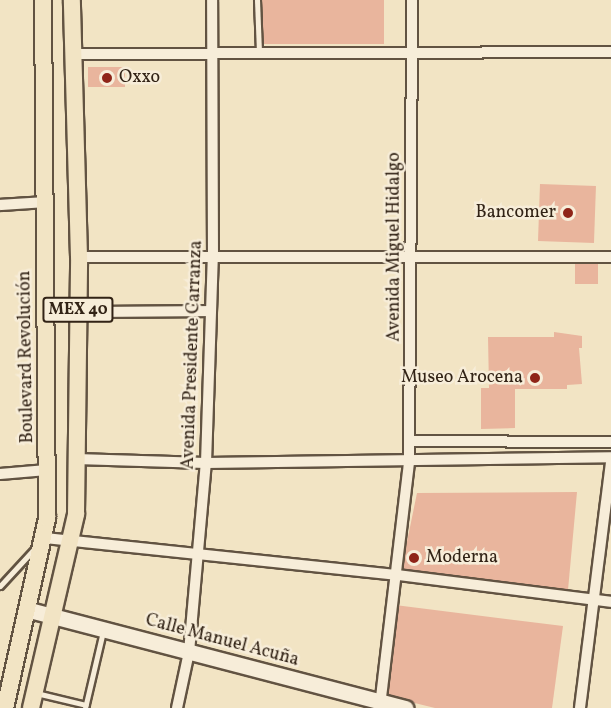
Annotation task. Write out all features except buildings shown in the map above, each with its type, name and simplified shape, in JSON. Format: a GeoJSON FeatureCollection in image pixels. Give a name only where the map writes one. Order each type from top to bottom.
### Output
{"type":"FeatureCollection","features":[{"type":"Feature","properties":{"kind":"main road","name":"Boulevard Revolución"},"geometry":{"type":"LineString","coordinates":[[4,708],[45,538],[47,470],[43,0]]}},
{"type":"Feature","properties":{"kind":"main road","name":"MEX 40"},"geometry":{"type":"LineString","coordinates":[[32,700],[72,538],[76,459],[79,257],[72,0]]}},
{"type":"Feature","properties":{"kind":"main road","name":"Calle Manuel Acuña"},"geometry":{"type":"LineString","coordinates":[[29,610],[380,705],[405,708]]}},
{"type":"Feature","properties":{"kind":"street","name":"Avenida Presidente Carranza"},"geometry":{"type":"LineString","coordinates":[[177,708],[189,652],[200,554],[206,463],[213,257],[212,0]]}},
{"type":"Feature","properties":{"kind":"street","name":"Avenida Miguel Hidalgo"},"geometry":{"type":"LineString","coordinates":[[380,705],[398,575],[410,461],[413,257],[412,0]]}},
{"type":"Feature","properties":{"kind":"street"},"geometry":{"type":"LineString","coordinates":[[74,54],[611,52]]}},
{"type":"Feature","properties":{"kind":"street"},"geometry":{"type":"LineString","coordinates":[[0,205],[45,202]]}},
{"type":"Feature","properties":{"kind":"street"},"geometry":{"type":"LineString","coordinates":[[79,257],[611,257]]}},
{"type":"Feature","properties":{"kind":"street"},"geometry":{"type":"LineString","coordinates":[[99,312],[211,311]]}},
{"type":"Feature","properties":{"kind":"street"},"geometry":{"type":"LineString","coordinates":[[410,441],[611,442]]}},
{"type":"Feature","properties":{"kind":"street"},"geometry":{"type":"LineString","coordinates":[[76,459],[206,463],[611,458]]}},
{"type":"Feature","properties":{"kind":"street"},"geometry":{"type":"LineString","coordinates":[[580,708],[611,463]]}},
{"type":"Feature","properties":{"kind":"street"},"geometry":{"type":"LineString","coordinates":[[0,474],[47,470]]}},
{"type":"Feature","properties":{"kind":"street"},"geometry":{"type":"LineString","coordinates":[[45,538],[72,538],[611,602]]}},
{"type":"Feature","properties":{"kind":"lane"},"geometry":{"type":"LineString","coordinates":[[257,0],[259,53]]}},
{"type":"Feature","properties":{"kind":"lane"},"geometry":{"type":"LineString","coordinates":[[0,586],[45,538]]}},
{"type":"Feature","properties":{"kind":"lane"},"geometry":{"type":"LineString","coordinates":[[32,700],[86,707],[103,630]]}},
{"type":"Feature","properties":{"kind":"place","name":"Oxxo"},"geometry":{"type":"Point","coordinates":[107,78]}},
{"type":"Feature","properties":{"kind":"place","name":"Bancomer"},"geometry":{"type":"Point","coordinates":[568,213]}},
{"type":"Feature","properties":{"kind":"place","name":"Museo Arocena"},"geometry":{"type":"Point","coordinates":[535,378]}},
{"type":"Feature","properties":{"kind":"place","name":"Moderna"},"geometry":{"type":"Point","coordinates":[414,558]}}]}
